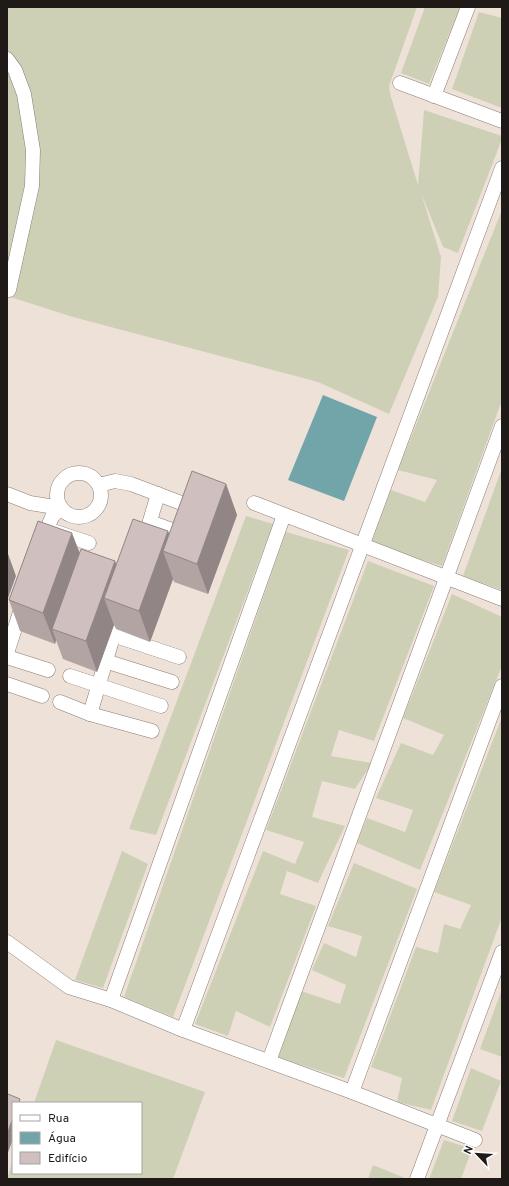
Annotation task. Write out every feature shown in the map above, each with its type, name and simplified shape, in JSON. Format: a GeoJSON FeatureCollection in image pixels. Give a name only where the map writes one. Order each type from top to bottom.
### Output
{"type":"FeatureCollection","features":[{"type":"Feature","properties":{"kind":"street"},"geometry":{"type":"LineString","coordinates":[[434,96],[468,7]]}},
{"type":"Feature","properties":{"kind":"street"},"geometry":{"type":"LineString","coordinates":[[7,59],[15,70],[24,94],[33,150],[32,186],[9,290]]}},
{"type":"Feature","properties":{"kind":"street"},"geometry":{"type":"LineString","coordinates":[[400,83],[502,121]]}},
{"type":"Feature","properties":{"kind":"street"},"geometry":{"type":"LineString","coordinates":[[183,1030],[502,168]]}},
{"type":"Feature","properties":{"kind":"street"},"geometry":{"type":"LineString","coordinates":[[269,1061],[502,426]]}},
{"type":"Feature","properties":{"kind":"street"},"geometry":{"type":"LineString","coordinates":[[7,494],[30,503],[61,508],[73,516],[87,515],[94,511],[101,499],[99,485],[90,475],[75,473],[63,480],[57,494],[61,508]]}},
{"type":"Feature","properties":{"kind":"street"},"geometry":{"type":"LineString","coordinates":[[99,485],[115,481],[131,484],[184,504]]}},
{"type":"Feature","properties":{"kind":"street"},"geometry":{"type":"LineString","coordinates":[[30,503],[57,494]]}},
{"type":"Feature","properties":{"kind":"street"},"geometry":{"type":"LineString","coordinates":[[140,552],[158,494]]}},
{"type":"Feature","properties":{"kind":"street"},"geometry":{"type":"LineString","coordinates":[[254,504],[502,599]]}},
{"type":"Feature","properties":{"kind":"street"},"geometry":{"type":"LineString","coordinates":[[40,551],[46,529],[52,517],[61,508]]}},
{"type":"Feature","properties":{"kind":"street"},"geometry":{"type":"LineString","coordinates":[[111,1000],[284,515]]}},
{"type":"Feature","properties":{"kind":"street"},"geometry":{"type":"LineString","coordinates":[[150,522],[181,533]]}},
{"type":"Feature","properties":{"kind":"street"},"geometry":{"type":"LineString","coordinates":[[46,529],[89,543]]}},
{"type":"Feature","properties":{"kind":"street"},"geometry":{"type":"LineString","coordinates":[[7,653],[28,587]]}},
{"type":"Feature","properties":{"kind":"street"},"geometry":{"type":"LineString","coordinates":[[90,714],[125,598]]}},
{"type":"Feature","properties":{"kind":"street"},"geometry":{"type":"LineString","coordinates":[[113,635],[180,657]]}},
{"type":"Feature","properties":{"kind":"street"},"geometry":{"type":"LineString","coordinates":[[7,657],[48,670]]}},
{"type":"Feature","properties":{"kind":"street"},"geometry":{"type":"LineString","coordinates":[[105,661],[172,682]]}},
{"type":"Feature","properties":{"kind":"street"},"geometry":{"type":"LineString","coordinates":[[70,676],[161,706]]}},
{"type":"Feature","properties":{"kind":"street"},"geometry":{"type":"LineString","coordinates":[[7,684],[42,696]]}},
{"type":"Feature","properties":{"kind":"street"},"geometry":{"type":"LineString","coordinates":[[352,1092],[502,686]]}},
{"type":"Feature","properties":{"kind":"street"},"geometry":{"type":"LineString","coordinates":[[60,702],[90,714],[152,731]]}},
{"type":"Feature","properties":{"kind":"street"},"geometry":{"type":"LineString","coordinates":[[7,942],[69,987],[111,1000],[183,1030],[352,1092],[475,1140]]}},
{"type":"Feature","properties":{"kind":"street"},"geometry":{"type":"LineString","coordinates":[[418,1179],[502,952]]}},
{"type":"Feature","properties":{"kind":"green space"},"geometry":{"type":"Polygon","coordinates":[[[7,7],[417,7],[389,86],[418,185],[424,110],[502,136],[502,139],[458,253],[443,247],[421,193],[441,257],[438,297],[389,414],[318,382],[73,317],[7,296],[7,7]]]}},
{"type":"Feature","properties":{"kind":"green space"},"geometry":{"type":"Polygon","coordinates":[[[425,7],[460,7],[429,84],[401,73],[425,7]]]}},
{"type":"Feature","properties":{"kind":"green space"},"geometry":{"type":"Polygon","coordinates":[[[479,12],[502,18],[502,108],[452,89],[479,12]]]}},
{"type":"Feature","properties":{"kind":"green space"},"geometry":{"type":"Polygon","coordinates":[[[502,210],[502,400],[442,566],[371,544],[391,490],[425,502],[437,480],[398,470],[502,210]]]}},
{"type":"Feature","properties":{"kind":"green space"},"geometry":{"type":"Polygon","coordinates":[[[502,468],[502,590],[463,576],[502,468]]]}},
{"type":"Feature","properties":{"kind":"green space"},"geometry":{"type":"Polygon","coordinates":[[[246,516],[273,524],[156,835],[129,829],[246,516]]]}},
{"type":"Feature","properties":{"kind":"green space"},"geometry":{"type":"Polygon","coordinates":[[[286,532],[349,550],[173,1017],[124,997],[286,532]]]}},
{"type":"Feature","properties":{"kind":"green space"},"geometry":{"type":"Polygon","coordinates":[[[368,561],[434,586],[374,741],[339,730],[331,756],[372,763],[355,789],[322,781],[312,817],[345,826],[318,883],[287,871],[280,894],[316,906],[270,1027],[236,1011],[228,1036],[195,1024],[263,851],[295,864],[304,842],[266,830],[368,561]]]}},
{"type":"Feature","properties":{"kind":"green space"},"geometry":{"type":"Polygon","coordinates":[[[452,594],[502,617],[502,666],[420,870],[357,843],[367,818],[405,832],[413,810],[376,798],[401,743],[433,755],[444,735],[403,718],[452,594]]]}},
{"type":"Feature","properties":{"kind":"green space"},"geometry":{"type":"Polygon","coordinates":[[[502,717],[502,917],[431,1110],[397,1102],[402,1078],[371,1067],[416,947],[438,953],[444,924],[460,929],[471,905],[434,892],[502,717]]]}},
{"type":"Feature","properties":{"kind":"green space"},"geometry":{"type":"Polygon","coordinates":[[[122,851],[148,864],[103,988],[75,980],[122,851]]]}},
{"type":"Feature","properties":{"kind":"green space"},"geometry":{"type":"Polygon","coordinates":[[[354,863],[417,889],[344,1078],[278,1058],[301,991],[340,1004],[346,985],[312,970],[324,943],[356,957],[362,936],[328,926],[354,863]]]}},
{"type":"Feature","properties":{"kind":"green space"},"geometry":{"type":"Polygon","coordinates":[[[502,989],[502,1057],[480,1049],[502,989]]]}},
{"type":"Feature","properties":{"kind":"green space"},"geometry":{"type":"Polygon","coordinates":[[[56,1040],[205,1092],[173,1179],[7,1179],[12,1163],[12,1174],[142,1174],[142,1102],[34,1102],[56,1040]]]}},
{"type":"Feature","properties":{"kind":"green space"},"geometry":{"type":"Polygon","coordinates":[[[471,1068],[501,1081],[482,1131],[452,1121],[471,1068]]]}},
{"type":"Feature","properties":{"kind":"green space"},"geometry":{"type":"Polygon","coordinates":[[[444,1140],[472,1149],[461,1179],[429,1179],[444,1140]]]}},
{"type":"Feature","properties":{"kind":"green space"},"geometry":{"type":"Polygon","coordinates":[[[373,1165],[405,1178],[405,1179],[368,1179],[373,1165]]]}},
{"type":"Feature","properties":{"kind":"water"},"geometry":{"type":"Polygon","coordinates":[[[323,395],[377,417],[344,501],[288,480],[323,395]]]}},
{"type":"Feature","properties":{"kind":"building"},"geometry":{"type":"Polygon","coordinates":[[[192,471],[226,484],[197,564],[163,551],[192,471]]]}},
{"type":"Feature","properties":{"kind":"building"},"geometry":{"type":"Polygon","coordinates":[[[133,519],[168,531],[139,611],[104,598],[133,519]]]}},
{"type":"Feature","properties":{"kind":"building"},"geometry":{"type":"Polygon","coordinates":[[[38,521],[72,533],[43,613],[9,600],[38,521]]]}},
{"type":"Feature","properties":{"kind":"building"},"geometry":{"type":"Polygon","coordinates":[[[81,549],[115,561],[86,641],[52,629],[81,549]]]}},
{"type":"Feature","properties":{"kind":"building"},"geometry":{"type":"Polygon","coordinates":[[[8,1094],[20,1099],[19,1102],[12,1102],[12,1121],[7,1134],[8,1094]]]}}]}
